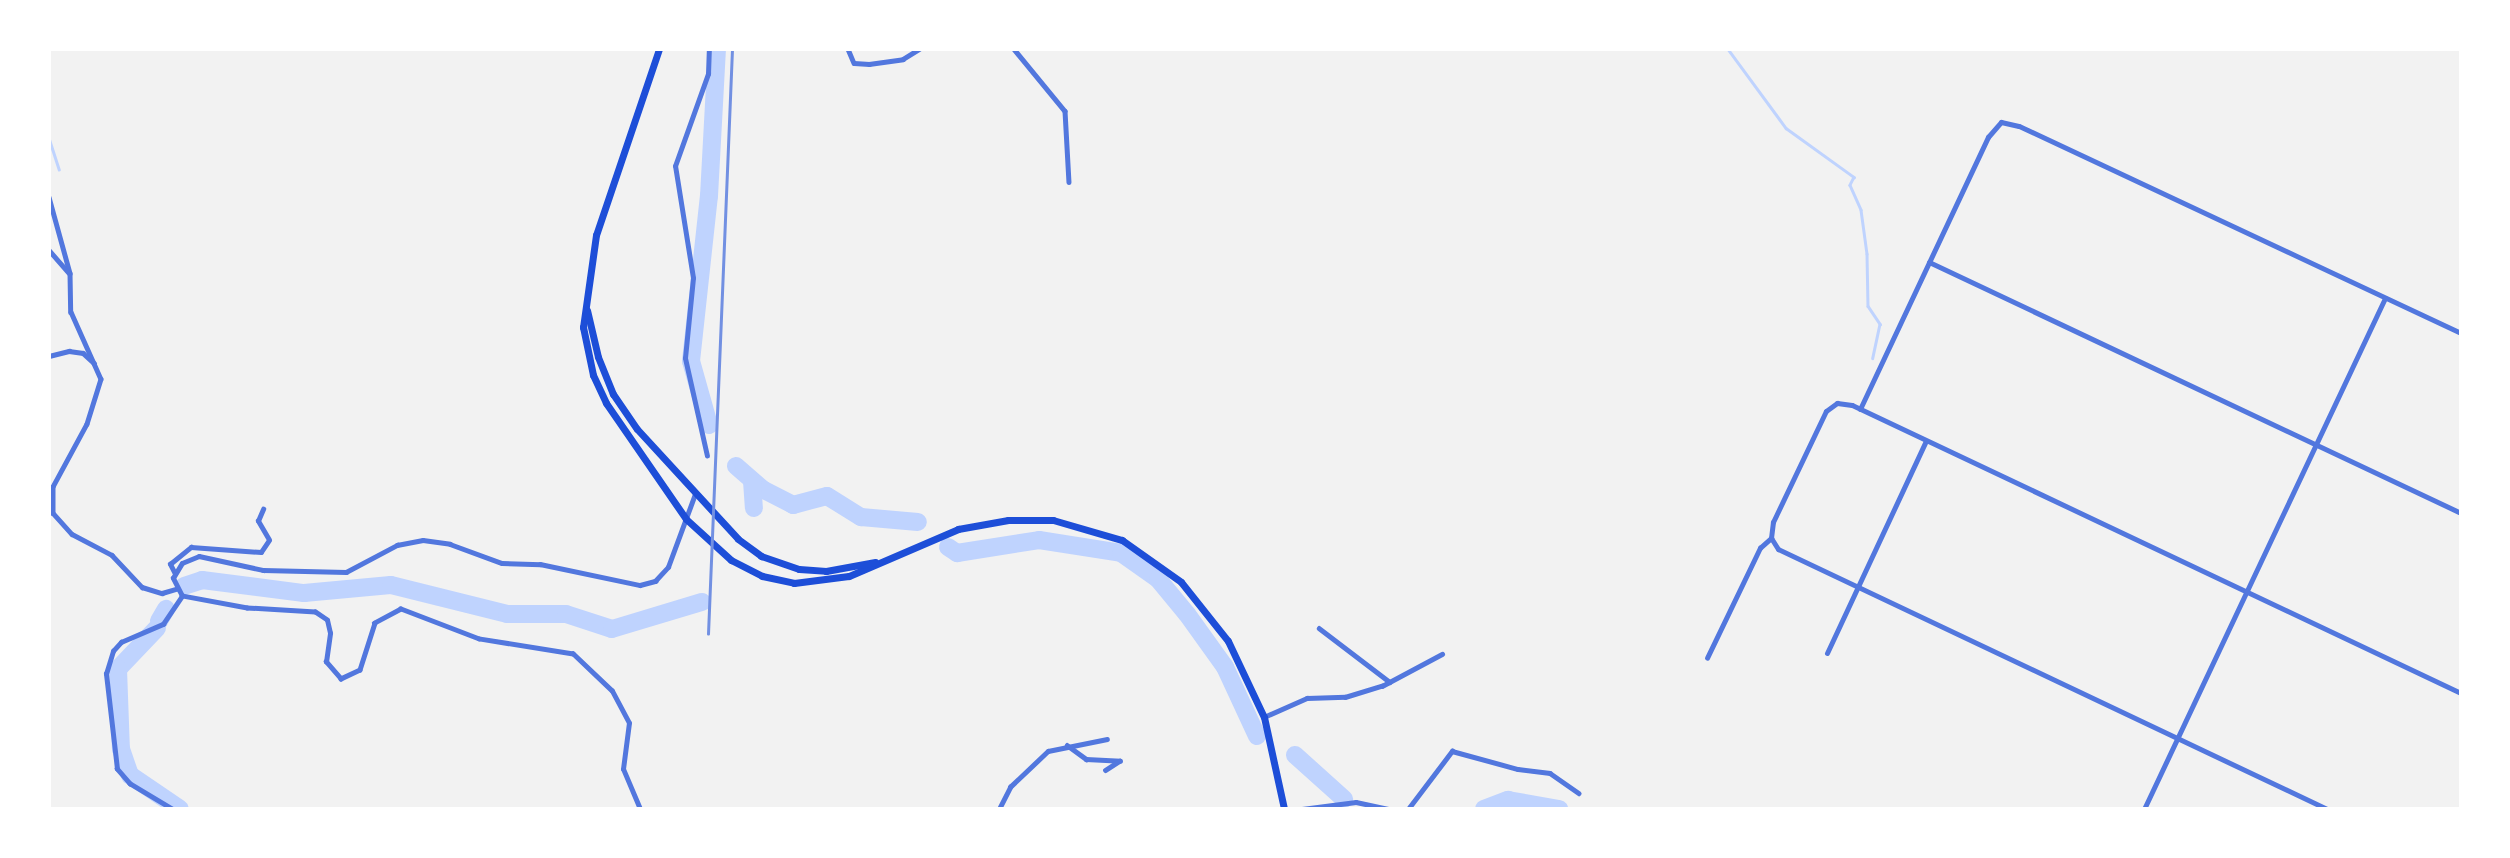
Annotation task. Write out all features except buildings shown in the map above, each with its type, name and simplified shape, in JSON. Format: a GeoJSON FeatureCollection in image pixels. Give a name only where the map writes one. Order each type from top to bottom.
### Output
{"type":"FeatureCollection","features":[{"type":"Feature","properties":{"kind":"highway"},"geometry":{"type":"LineString","coordinates":[[659,49],[596,236],[586,304],[584,344],[606,403],[686,519],[722,554],[768,578],[811,584],[849,576],[958,529],[1008,520],[1053,520],[1110,535],[1168,570],[1197,600],[1228,641],[1264,717],[1284,809]]}},
{"type":"Feature","properties":{"kind":"highway"},"geometry":{"type":"LineString","coordinates":[[586,304],[598,358],[613,394],[637,429],[702,502],[761,556],[799,569],[826,571],[889,559]]}},
{"type":"Feature","properties":{"kind":"street"},"geometry":{"type":"LineString","coordinates":[[707,456],[685,358],[693,278],[675,166],[708,74],[709,49]]}},
{"type":"Feature","properties":{"kind":"street"},"geometry":{"type":"LineString","coordinates":[[848,49],[854,63],[869,64],[903,59],[919,49]]}},
{"type":"Feature","properties":{"kind":"street"},"geometry":{"type":"LineString","coordinates":[[1014,49],[1065,111],[1069,182]]}},
{"type":"Feature","properties":{"kind":"street"},"geometry":{"type":"LineString","coordinates":[[1860,409],[1988,137],[1996,125],[2007,121],[2461,333]]}},
{"type":"Feature","properties":{"kind":"street"},"geometry":{"type":"LineString","coordinates":[[49,197],[70,274],[71,312],[102,379],[98,397],[53,486],[52,513],[72,534],[112,555],[142,587],[162,593],[176,589]]}},
{"type":"Feature","properties":{"kind":"street"},"geometry":{"type":"LineString","coordinates":[[49,250],[70,274]]}},
{"type":"Feature","properties":{"kind":"street"},"geometry":{"type":"LineString","coordinates":[[1928,262],[2461,513]]}},
{"type":"Feature","properties":{"kind":"street"},"geometry":{"type":"LineString","coordinates":[[2144,809],[2385,298]]}},
{"type":"Feature","properties":{"kind":"street"},"geometry":{"type":"LineString","coordinates":[[49,356],[69,351],[83,353],[95,364]]}},
{"type":"Feature","properties":{"kind":"street"},"geometry":{"type":"LineString","coordinates":[[1707,659],[1760,548],[1771,538],[1773,522],[1826,411],[1842,403],[1860,409],[2461,693]]}},
{"type":"Feature","properties":{"kind":"street"},"geometry":{"type":"LineString","coordinates":[[1827,653],[1926,441]]}},
{"type":"Feature","properties":{"kind":"street"},"geometry":{"type":"LineString","coordinates":[[175,574],[185,560],[199,556],[263,570],[346,572],[397,545],[423,540],[450,544],[502,563],[540,564],[640,585],[655,581],[668,567],[695,494]]}},
{"type":"Feature","properties":{"kind":"street"},"geometry":{"type":"LineString","coordinates":[[263,509],[258,521],[269,540],[261,552],[191,547],[170,564],[175,574],[176,589],[182,596],[247,608],[315,612],[327,620],[330,633],[326,662],[341,679],[360,670],[375,623],[401,609],[479,639],[573,654],[612,691],[629,723],[623,769],[640,809]]}},
{"type":"Feature","properties":{"kind":"street"},"geometry":{"type":"LineString","coordinates":[[1771,538],[1782,552],[2327,809]]}},
{"type":"Feature","properties":{"kind":"street"},"geometry":{"type":"LineString","coordinates":[[172,809],[130,784],[117,769],[106,674],[113,651],[121,642],[163,624],[182,596]]}},
{"type":"Feature","properties":{"kind":"street"},"geometry":{"type":"LineString","coordinates":[[1319,628],[1390,682]]}},
{"type":"Feature","properties":{"kind":"street"},"geometry":{"type":"LineString","coordinates":[[1264,717],[1307,698],[1345,697],[1390,682],[1442,654]]}},
{"type":"Feature","properties":{"kind":"street"},"geometry":{"type":"LineString","coordinates":[[999,809],[1010,787],[1048,751],[1067,744],[1107,739]]}},
{"type":"Feature","properties":{"kind":"street"},"geometry":{"type":"LineString","coordinates":[[1067,744],[1086,759],[1120,761],[1107,770]]}},
{"type":"Feature","properties":{"kind":"street"},"geometry":{"type":"LineString","coordinates":[[1408,809],[1451,751],[1518,769],[1550,773],[1579,793]]}},
{"type":"Feature","properties":{"kind":"street"},"geometry":{"type":"LineString","coordinates":[[1303,809],[1356,802],[1390,809]]}},
{"type":"Feature","properties":{"kind":"waterway"},"geometry":{"type":"LineString","coordinates":[[709,425],[691,361],[709,196],[717,49]]}},
{"type":"Feature","properties":{"kind":"waterway"},"geometry":{"type":"LineString","coordinates":[[1357,49],[1368,49]]}},
{"type":"Feature","properties":{"kind":"waterway"},"geometry":{"type":"LineString","coordinates":[[1728,49],[1786,128],[1854,177],[1850,185],[1861,210],[1867,254],[1868,306],[1880,324],[1873,358]]}},
{"type":"Feature","properties":{"kind":"waterway"},"geometry":{"type":"LineString","coordinates":[[49,138],[59,169]]}},
{"type":"Feature","properties":{"kind":"waterway"},"geometry":{"type":"LineString","coordinates":[[736,466],[764,490],[793,505],[827,496],[861,517],[918,522]]}},
{"type":"Feature","properties":{"kind":"waterway"},"geometry":{"type":"LineString","coordinates":[[752,481],[754,508]]}},
{"type":"Feature","properties":{"kind":"waterway"},"geometry":{"type":"LineString","coordinates":[[948,547],[957,553],[1039,540],[1121,553],[1158,579],[1187,614],[1225,667],[1257,736]]}},
{"type":"Feature","properties":{"kind":"waterway"},"geometry":{"type":"LineString","coordinates":[[184,586],[202,580],[304,593],[391,585],[507,614],[566,614],[612,629],[702,602]]}},
{"type":"Feature","properties":{"kind":"waterway"},"geometry":{"type":"LineString","coordinates":[[159,621],[166,609]]}},
{"type":"Feature","properties":{"kind":"waterway"},"geometry":{"type":"LineString","coordinates":[[157,628],[118,669],[121,749],[130,775],[180,809]]}},
{"type":"Feature","properties":{"kind":"waterway"},"geometry":{"type":"LineString","coordinates":[[1295,755],[1344,799]]}},
{"type":"Feature","properties":{"kind":"waterway"},"geometry":{"type":"LineString","coordinates":[[1484,809],[1508,800],[1559,809]]}},
{"type":"Feature","properties":{"kind":"railway"},"geometry":{"type":"LineString","coordinates":[[708,634],[732,49]]}}]}
